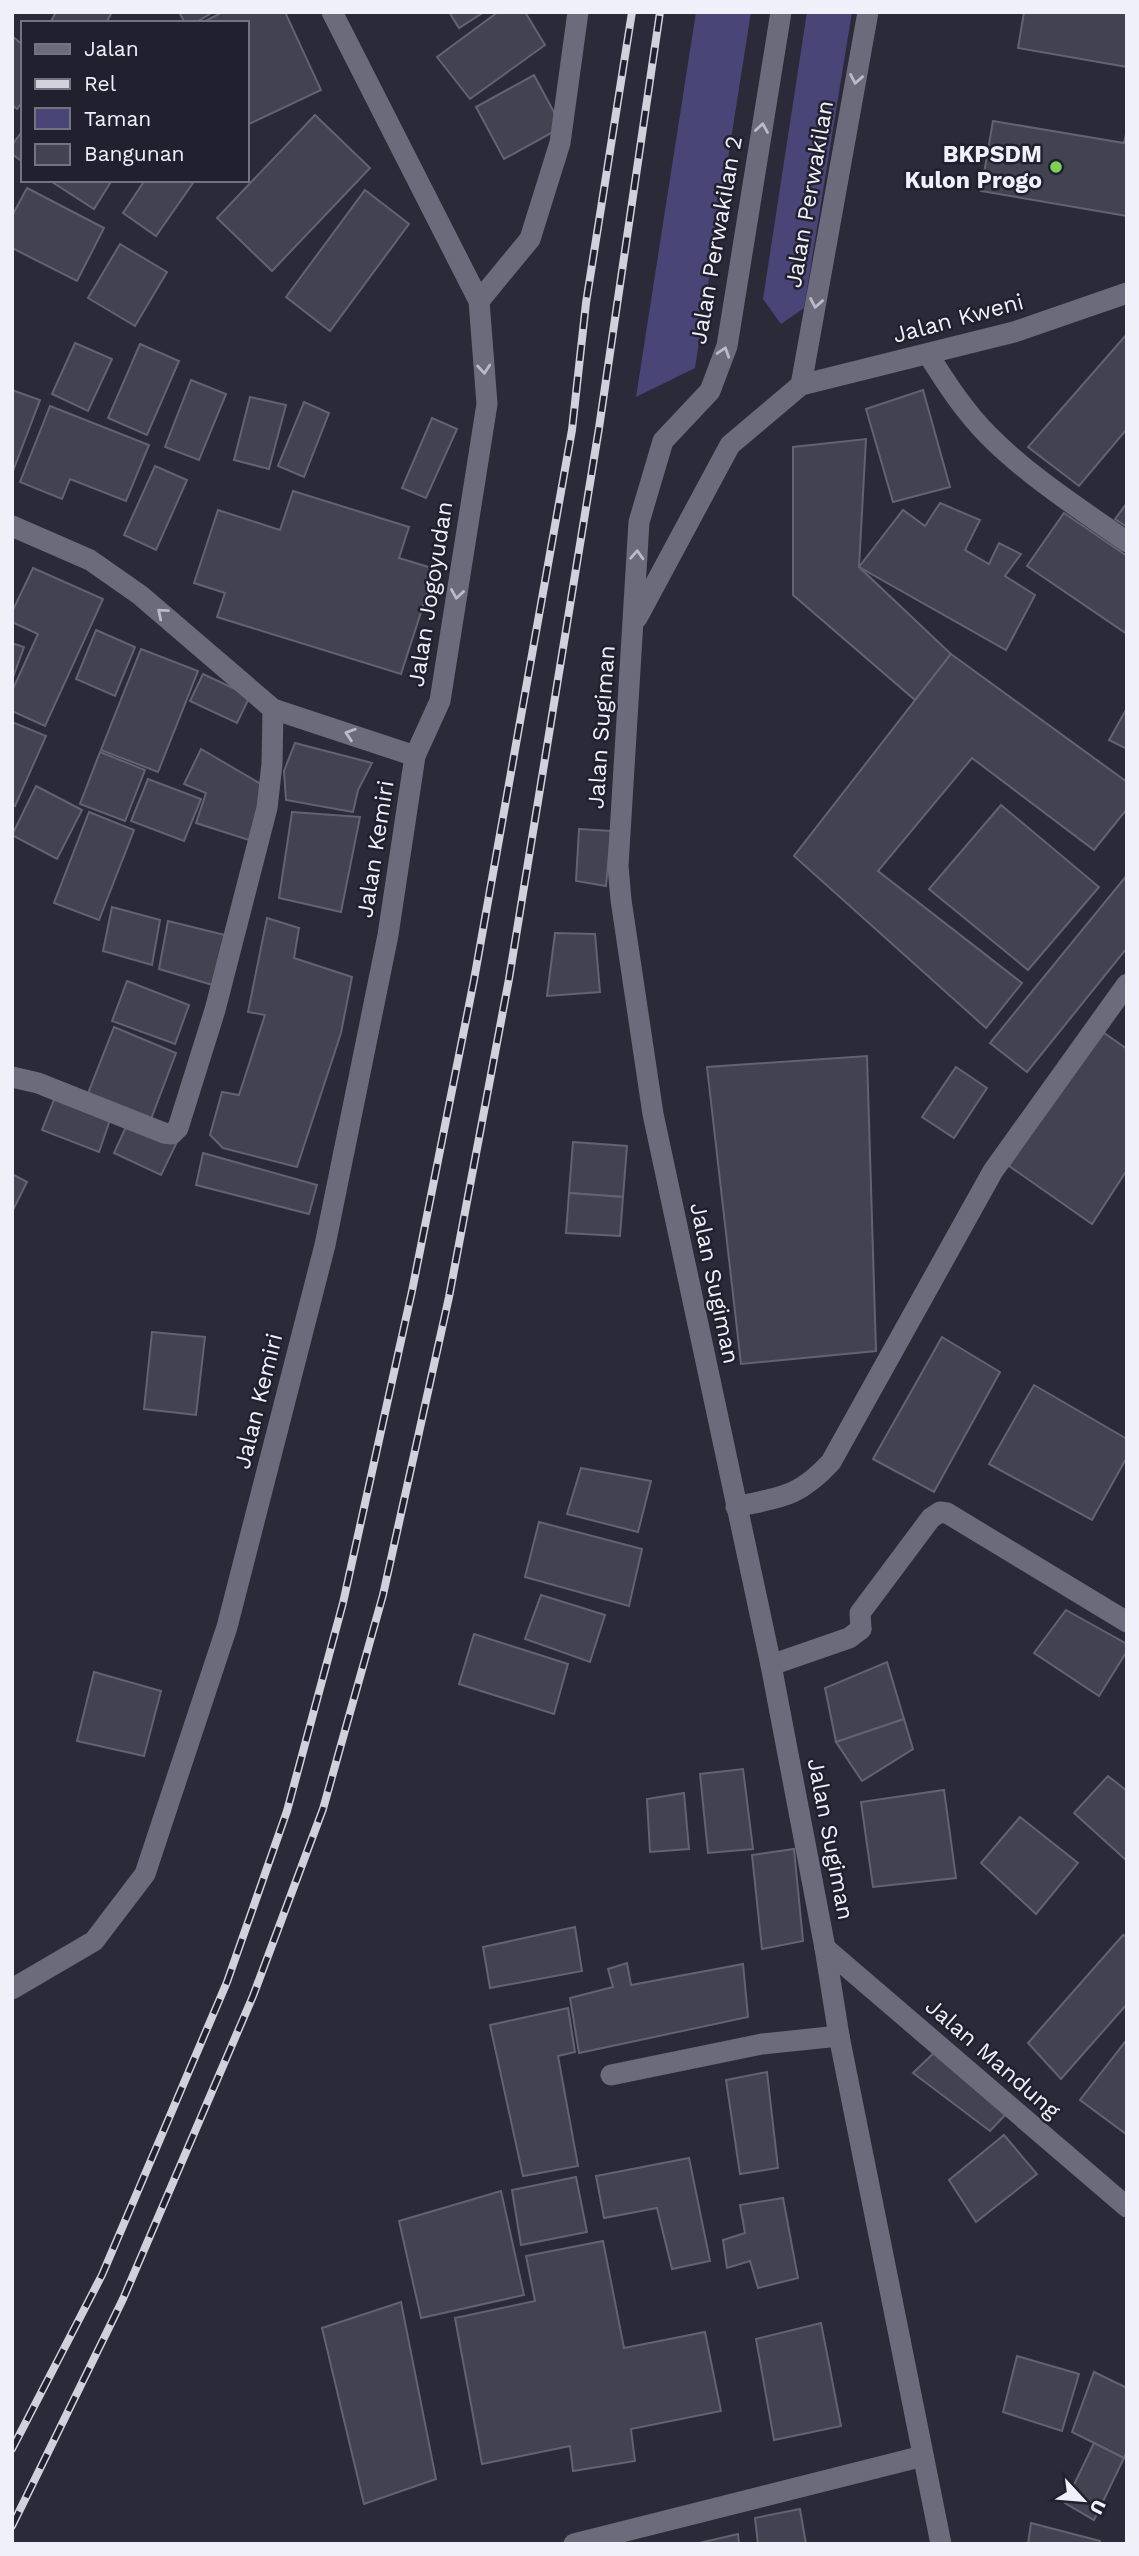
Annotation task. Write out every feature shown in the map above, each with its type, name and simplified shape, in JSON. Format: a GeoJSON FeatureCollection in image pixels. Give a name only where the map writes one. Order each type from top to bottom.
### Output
{"type":"FeatureCollection","features":[{"type":"Feature","properties":{"kind":"main road"},"geometry":{"type":"LineString","coordinates":[[332,12],[479,301],[530,239],[560,143],[578,12]]}},
{"type":"Feature","properties":{"kind":"main road","name":"Jalan Perwakilan 2"},"geometry":{"type":"LineString","coordinates":[[634,623],[639,522],[663,441],[710,391],[727,346],[781,12]]}},
{"type":"Feature","properties":{"kind":"main road","name":"Jalan Perwakilan"},"geometry":{"type":"LineString","coordinates":[[801,385],[868,12]]}},
{"type":"Feature","properties":{"kind":"main road","name":"Jalan Kweni"},"geometry":{"type":"LineString","coordinates":[[801,385],[1014,332],[1127,293]]}},
{"type":"Feature","properties":{"kind":"main road","name":"Jalan Jogoyudan"},"geometry":{"type":"LineString","coordinates":[[415,756],[440,701],[487,404],[479,301]]}},
{"type":"Feature","properties":{"kind":"main road"},"geometry":{"type":"LineString","coordinates":[[928,354],[958,400],[990,437],[1051,488],[1127,542]]}},
{"type":"Feature","properties":{"kind":"main road"},"geometry":{"type":"LineString","coordinates":[[634,623],[730,445],[801,385]]}},
{"type":"Feature","properties":{"kind":"main road"},"geometry":{"type":"LineString","coordinates":[[12,526],[90,560],[140,595],[273,709],[415,756]]}},
{"type":"Feature","properties":{"kind":"main road","name":"Jalan Sugiman"},"geometry":{"type":"LineString","coordinates":[[634,623],[618,866],[653,1114],[771,1665],[839,2036],[941,2544]]}},
{"type":"Feature","properties":{"kind":"main road"},"geometry":{"type":"LineString","coordinates":[[12,1077],[38,1083],[164,1133],[172,1133],[178,1128],[215,1010],[267,808],[272,764],[273,709]]}},
{"type":"Feature","properties":{"kind":"main road","name":"Jalan Kemiri"},"geometry":{"type":"LineString","coordinates":[[12,1989],[94,1941],[145,1874],[227,1628],[325,1245],[388,935],[415,756]]}},
{"type":"Feature","properties":{"kind":"main road"},"geometry":{"type":"LineString","coordinates":[[736,1507],[793,1493],[813,1482],[831,1462],[993,1171],[1127,984]]}},
{"type":"Feature","properties":{"kind":"main road"},"geometry":{"type":"LineString","coordinates":[[771,1665],[856,1632],[860,1614],[931,1518],[940,1512],[947,1513],[1127,1622]]}},
{"type":"Feature","properties":{"kind":"main road","name":"Jalan Mandung"},"geometry":{"type":"LineString","coordinates":[[825,1948],[1127,2207]]}},
{"type":"Feature","properties":{"kind":"main road"},"geometry":{"type":"LineString","coordinates":[[611,2075],[762,2044],[839,2036]]}},
{"type":"Feature","properties":{"kind":"main road"},"geometry":{"type":"LineString","coordinates":[[574,2544],[923,2456]]}},
{"type":"Feature","properties":{"kind":"green space"},"geometry":{"type":"Polygon","coordinates":[[[696,12],[751,12],[695,368],[636,397],[696,12]]]}},
{"type":"Feature","properties":{"kind":"green space"},"geometry":{"type":"Polygon","coordinates":[[[807,12],[852,12],[804,308],[781,324],[763,299],[807,12]]]}},
{"type":"Feature","properties":{"kind":"building"},"geometry":{"type":"Polygon","coordinates":[[[56,12],[112,12],[107,21],[51,21],[56,12]]]}},
{"type":"Feature","properties":{"kind":"building"},"geometry":{"type":"Polygon","coordinates":[[[179,12],[213,12],[198,21],[184,21],[179,12]]]}},
{"type":"Feature","properties":{"kind":"building"},"geometry":{"type":"Polygon","coordinates":[[[223,12],[285,12],[321,90],[248,125],[248,21],[205,21],[223,12]]]}},
{"type":"Feature","properties":{"kind":"building"},"geometry":{"type":"Polygon","coordinates":[[[449,12],[484,12],[459,28],[449,12]]]}},
{"type":"Feature","properties":{"kind":"building"},"geometry":{"type":"Polygon","coordinates":[[[498,12],[525,12],[545,45],[470,99],[437,57],[498,12]]]}},
{"type":"Feature","properties":{"kind":"building"},"geometry":{"type":"Polygon","coordinates":[[[1024,12],[1127,12],[1127,67],[1018,48],[1024,12]]]}},
{"type":"Feature","properties":{"kind":"building"},"geometry":{"type":"Polygon","coordinates":[[[12,36],[21,43],[21,104],[17,109],[12,105],[12,36]]]}},
{"type":"Feature","properties":{"kind":"building"},"geometry":{"type":"Polygon","coordinates":[[[534,75],[562,127],[504,159],[476,107],[534,75]]]}},
{"type":"Feature","properties":{"kind":"building"},"geometry":{"type":"Polygon","coordinates":[[[315,115],[370,168],[272,271],[217,218],[315,115]]]}},
{"type":"Feature","properties":{"kind":"building","name":"BKPSDM Kulon Progo"},"geometry":{"type":"Polygon","coordinates":[[[993,121],[1124,143],[1127,130],[1127,216],[981,191],[993,121]]]}},
{"type":"Feature","properties":{"kind":"building"},"geometry":{"type":"Polygon","coordinates":[[[21,133],[21,161],[12,154],[12,145],[21,133]]]}},
{"type":"Feature","properties":{"kind":"building"},"geometry":{"type":"Polygon","coordinates":[[[52,182],[111,182],[94,209],[52,182]]]}},
{"type":"Feature","properties":{"kind":"building"},"geometry":{"type":"Polygon","coordinates":[[[144,182],[193,183],[156,236],[123,213],[144,182]]]}},
{"type":"Feature","properties":{"kind":"building"},"geometry":{"type":"Polygon","coordinates":[[[27,188],[104,228],[77,281],[12,248],[12,216],[27,188]]]}},
{"type":"Feature","properties":{"kind":"building"},"geometry":{"type":"Polygon","coordinates":[[[365,190],[409,224],[330,331],[286,297],[365,190]]]}},
{"type":"Feature","properties":{"kind":"building"},"geometry":{"type":"Polygon","coordinates":[[[120,244],[167,272],[135,326],[88,298],[120,244]]]}},
{"type":"Feature","properties":{"kind":"building"},"geometry":{"type":"Polygon","coordinates":[[[1127,334],[1127,429],[1079,486],[1028,447],[1127,334]]]}},
{"type":"Feature","properties":{"kind":"building"},"geometry":{"type":"Polygon","coordinates":[[[75,343],[112,359],[88,411],[52,394],[75,343]]]}},
{"type":"Feature","properties":{"kind":"building"},"geometry":{"type":"Polygon","coordinates":[[[140,344],[179,361],[147,435],[108,418],[140,344]]]}},
{"type":"Feature","properties":{"kind":"building"},"geometry":{"type":"Polygon","coordinates":[[[191,380],[226,394],[199,460],[165,447],[191,380]]]}},
{"type":"Feature","properties":{"kind":"building"},"geometry":{"type":"Polygon","coordinates":[[[12,390],[40,400],[13,471],[12,470],[12,390]]]}},
{"type":"Feature","properties":{"kind":"building"},"geometry":{"type":"Polygon","coordinates":[[[923,390],[950,487],[893,502],[866,409],[923,390]]]}},
{"type":"Feature","properties":{"kind":"building"},"geometry":{"type":"Polygon","coordinates":[[[250,397],[286,405],[269,469],[234,460],[250,397]]]}},
{"type":"Feature","properties":{"kind":"building"},"geometry":{"type":"Polygon","coordinates":[[[304,402],[329,413],[304,477],[278,466],[304,402]]]}},
{"type":"Feature","properties":{"kind":"building"},"geometry":{"type":"Polygon","coordinates":[[[50,406],[149,445],[126,501],[70,479],[62,499],[20,482],[50,406]]]}},
{"type":"Feature","properties":{"kind":"building"},"geometry":{"type":"Polygon","coordinates":[[[432,418],[457,429],[426,498],[402,488],[432,418]]]}},
{"type":"Feature","properties":{"kind":"building"},"geometry":{"type":"Polygon","coordinates":[[[866,439],[859,567],[951,654],[915,700],[793,595],[793,447],[866,439]]]}},
{"type":"Feature","properties":{"kind":"building"},"geometry":{"type":"Polygon","coordinates":[[[155,466],[187,480],[156,550],[124,535],[155,466]]]}},
{"type":"Feature","properties":{"kind":"building"},"geometry":{"type":"Polygon","coordinates":[[[293,491],[409,527],[399,558],[435,569],[401,674],[217,617],[225,593],[194,583],[218,510],[280,530],[293,491]]]}},
{"type":"Feature","properties":{"kind":"building"},"geometry":{"type":"Polygon","coordinates":[[[940,503],[980,520],[965,550],[989,564],[999,543],[1021,554],[1005,576],[1035,595],[1006,650],[859,567],[903,510],[925,526],[940,503]]]}},
{"type":"Feature","properties":{"kind":"building"},"geometry":{"type":"Polygon","coordinates":[[[1127,503],[1127,527],[1115,519],[1127,503]]]}},
{"type":"Feature","properties":{"kind":"building"},"geometry":{"type":"Polygon","coordinates":[[[1064,513],[1127,556],[1127,634],[1027,566],[1064,513]]]}},
{"type":"Feature","properties":{"kind":"building"},"geometry":{"type":"Polygon","coordinates":[[[33,568],[103,599],[45,726],[12,711],[12,691],[38,634],[12,622],[12,612],[33,568]]]}},
{"type":"Feature","properties":{"kind":"building"},"geometry":{"type":"Polygon","coordinates":[[[96,630],[135,647],[115,696],[76,679],[96,630]]]}},
{"type":"Feature","properties":{"kind":"building"},"geometry":{"type":"Polygon","coordinates":[[[12,643],[24,647],[12,680],[12,643]]]}},
{"type":"Feature","properties":{"kind":"building"},"geometry":{"type":"Polygon","coordinates":[[[141,649],[198,671],[158,772],[101,750],[141,649]]]}},
{"type":"Feature","properties":{"kind":"building"},"geometry":{"type":"Polygon","coordinates":[[[951,654],[1127,782],[1127,809],[1094,850],[972,758],[878,871],[1022,983],[986,1028],[794,856],[951,654]]]}},
{"type":"Feature","properties":{"kind":"building"},"geometry":{"type":"Polygon","coordinates":[[[203,674],[250,696],[237,723],[190,701],[203,674]]]}},
{"type":"Feature","properties":{"kind":"building"},"geometry":{"type":"Polygon","coordinates":[[[1127,708],[1127,749],[1109,740],[1127,708]]]}},
{"type":"Feature","properties":{"kind":"building"},"geometry":{"type":"Polygon","coordinates":[[[12,722],[46,736],[15,806],[12,805],[12,722]]]}},
{"type":"Feature","properties":{"kind":"building"},"geometry":{"type":"Polygon","coordinates":[[[295,743],[372,763],[358,790],[353,812],[286,800],[284,771],[295,743]]]}},
{"type":"Feature","properties":{"kind":"building"},"geometry":{"type":"Polygon","coordinates":[[[201,749],[266,787],[255,842],[196,823],[206,793],[184,784],[201,749]]]}},
{"type":"Feature","properties":{"kind":"building"},"geometry":{"type":"Polygon","coordinates":[[[100,752],[145,770],[125,821],[80,804],[100,752]]]}},
{"type":"Feature","properties":{"kind":"building"},"geometry":{"type":"Polygon","coordinates":[[[148,779],[201,799],[184,841],[131,821],[148,779]]]}},
{"type":"Feature","properties":{"kind":"building"},"geometry":{"type":"Polygon","coordinates":[[[36,786],[82,810],[57,859],[12,835],[36,786]]]}},
{"type":"Feature","properties":{"kind":"building"},"geometry":{"type":"Polygon","coordinates":[[[1001,805],[1099,887],[1028,970],[929,889],[1001,805]]]}},
{"type":"Feature","properties":{"kind":"building"},"geometry":{"type":"Polygon","coordinates":[[[89,812],[134,830],[99,920],[54,903],[89,812]]]}},
{"type":"Feature","properties":{"kind":"building"},"geometry":{"type":"Polygon","coordinates":[[[292,812],[360,817],[341,912],[279,898],[292,812]]]}},
{"type":"Feature","properties":{"kind":"building"},"geometry":{"type":"Polygon","coordinates":[[[579,829],[611,831],[606,886],[576,881],[579,829]]]}},
{"type":"Feature","properties":{"kind":"building"},"geometry":{"type":"Polygon","coordinates":[[[1127,875],[1127,948],[1027,1072],[990,1043],[1127,875]]]}},
{"type":"Feature","properties":{"kind":"building"},"geometry":{"type":"Polygon","coordinates":[[[112,907],[160,920],[152,965],[103,951],[112,907]]]}},
{"type":"Feature","properties":{"kind":"building"},"geometry":{"type":"Polygon","coordinates":[[[267,918],[299,928],[294,958],[352,977],[341,1033],[297,1167],[223,1148],[210,1135],[222,1092],[239,1095],[265,1015],[248,1012],[267,918]]]}},
{"type":"Feature","properties":{"kind":"building"},"geometry":{"type":"Polygon","coordinates":[[[168,921],[229,936],[219,987],[159,969],[168,921]]]}},
{"type":"Feature","properties":{"kind":"building"},"geometry":{"type":"Polygon","coordinates":[[[555,933],[595,934],[600,992],[547,996],[555,933]]]}},
{"type":"Feature","properties":{"kind":"building"},"geometry":{"type":"Polygon","coordinates":[[[127,981],[189,1005],[175,1044],[112,1021],[127,981]]]}},
{"type":"Feature","properties":{"kind":"building"},"geometry":{"type":"Polygon","coordinates":[[[114,1027],[176,1053],[151,1119],[87,1096],[114,1027]]]}},
{"type":"Feature","properties":{"kind":"building"},"geometry":{"type":"Polygon","coordinates":[[[1100,1030],[1127,1049],[1127,1170],[1092,1224],[1009,1166],[1100,1030]]]}},
{"type":"Feature","properties":{"kind":"building"},"geometry":{"type":"Polygon","coordinates":[[[867,1056],[876,1351],[741,1364],[707,1067],[867,1056]]]}},
{"type":"Feature","properties":{"kind":"building"},"geometry":{"type":"Polygon","coordinates":[[[956,1067],[987,1088],[954,1138],[922,1117],[956,1067]]]}},
{"type":"Feature","properties":{"kind":"building"},"geometry":{"type":"Polygon","coordinates":[[[57,1092],[112,1114],[99,1152],[42,1130],[57,1092]]]}},
{"type":"Feature","properties":{"kind":"building"},"geometry":{"type":"Polygon","coordinates":[[[129,1120],[177,1142],[161,1175],[114,1153],[129,1120]]]}},
{"type":"Feature","properties":{"kind":"building"},"geometry":{"type":"Polygon","coordinates":[[[573,1142],[627,1146],[623,1197],[569,1193],[573,1142]]]}},
{"type":"Feature","properties":{"kind":"building"},"geometry":{"type":"Polygon","coordinates":[[[203,1153],[317,1185],[309,1214],[196,1185],[203,1153]]]}},
{"type":"Feature","properties":{"kind":"building"},"geometry":{"type":"Polygon","coordinates":[[[12,1174],[27,1182],[12,1212],[12,1174]]]}},
{"type":"Feature","properties":{"kind":"building"},"geometry":{"type":"Polygon","coordinates":[[[569,1193],[623,1197],[620,1236],[566,1233],[569,1193]]]}},
{"type":"Feature","properties":{"kind":"building"},"geometry":{"type":"Polygon","coordinates":[[[152,1332],[205,1337],[196,1415],[144,1409],[152,1332]]]}},
{"type":"Feature","properties":{"kind":"building"},"geometry":{"type":"Polygon","coordinates":[[[942,1337],[1000,1372],[934,1492],[873,1459],[942,1337]]]}},
{"type":"Feature","properties":{"kind":"building"},"geometry":{"type":"Polygon","coordinates":[[[1034,1385],[1127,1439],[1127,1457],[1092,1520],[989,1464],[1034,1385]]]}},
{"type":"Feature","properties":{"kind":"building"},"geometry":{"type":"Polygon","coordinates":[[[581,1468],[651,1481],[638,1532],[567,1514],[581,1468]]]}},
{"type":"Feature","properties":{"kind":"building"},"geometry":{"type":"Polygon","coordinates":[[[539,1522],[642,1549],[629,1606],[525,1577],[539,1522]]]}},
{"type":"Feature","properties":{"kind":"building"},"geometry":{"type":"Polygon","coordinates":[[[541,1595],[605,1615],[590,1662],[525,1639],[541,1595]]]}},
{"type":"Feature","properties":{"kind":"building"},"geometry":{"type":"Polygon","coordinates":[[[1066,1610],[1127,1644],[1127,1651],[1099,1696],[1034,1653],[1066,1610]]]}},
{"type":"Feature","properties":{"kind":"building"},"geometry":{"type":"Polygon","coordinates":[[[474,1634],[568,1664],[554,1714],[459,1684],[474,1634]]]}},
{"type":"Feature","properties":{"kind":"building"},"geometry":{"type":"Polygon","coordinates":[[[887,1662],[904,1719],[836,1742],[825,1688],[887,1662]]]}},
{"type":"Feature","properties":{"kind":"building"},"geometry":{"type":"Polygon","coordinates":[[[94,1672],[161,1691],[144,1756],[77,1741],[94,1672]]]}},
{"type":"Feature","properties":{"kind":"building"},"geometry":{"type":"Polygon","coordinates":[[[904,1719],[913,1749],[862,1781],[836,1742],[904,1719]]]}},
{"type":"Feature","properties":{"kind":"building"},"geometry":{"type":"Polygon","coordinates":[[[743,1769],[753,1849],[708,1853],[700,1774],[743,1769]]]}},
{"type":"Feature","properties":{"kind":"building"},"geometry":{"type":"Polygon","coordinates":[[[1108,1776],[1127,1791],[1127,1861],[1074,1813],[1108,1776]]]}},
{"type":"Feature","properties":{"kind":"building"},"geometry":{"type":"Polygon","coordinates":[[[944,1790],[956,1878],[873,1887],[861,1802],[944,1790]]]}},
{"type":"Feature","properties":{"kind":"building"},"geometry":{"type":"Polygon","coordinates":[[[684,1793],[689,1849],[650,1852],[647,1799],[684,1793]]]}},
{"type":"Feature","properties":{"kind":"building"},"geometry":{"type":"Polygon","coordinates":[[[1020,1817],[1078,1863],[1036,1914],[981,1863],[1020,1817]]]}},
{"type":"Feature","properties":{"kind":"building"},"geometry":{"type":"Polygon","coordinates":[[[794,1849],[803,1941],[762,1949],[752,1855],[794,1849]]]}},
{"type":"Feature","properties":{"kind":"building"},"geometry":{"type":"Polygon","coordinates":[[[575,1927],[582,1971],[490,1988],[483,1947],[575,1927]]]}},
{"type":"Feature","properties":{"kind":"building"},"geometry":{"type":"Polygon","coordinates":[[[1123,1935],[1127,1937],[1127,2004],[1061,2079],[1028,2043],[1123,1935]]]}},
{"type":"Feature","properties":{"kind":"building"},"geometry":{"type":"Polygon","coordinates":[[[627,1963],[631,1985],[743,1964],[748,2017],[579,2053],[570,1998],[613,1987],[608,1969],[627,1963]]]}},
{"type":"Feature","properties":{"kind":"building"},"geometry":{"type":"Polygon","coordinates":[[[568,2008],[575,2052],[558,2056],[578,2166],[523,2176],[490,2025],[568,2008]]]}},
{"type":"Feature","properties":{"kind":"building"},"geometry":{"type":"Polygon","coordinates":[[[1125,2042],[1127,2044],[1126,2134],[1080,2100],[1125,2042]]]}},
{"type":"Feature","properties":{"kind":"building"},"geometry":{"type":"Polygon","coordinates":[[[939,2048],[1008,2112],[990,2131],[913,2073],[939,2048]]]}},
{"type":"Feature","properties":{"kind":"building"},"geometry":{"type":"Polygon","coordinates":[[[767,2072],[778,2168],[740,2174],[726,2080],[767,2072]]]}},
{"type":"Feature","properties":{"kind":"building"},"geometry":{"type":"Polygon","coordinates":[[[1004,2135],[1037,2174],[976,2222],[949,2180],[1004,2135]]]}},
{"type":"Feature","properties":{"kind":"building"},"geometry":{"type":"Polygon","coordinates":[[[689,2158],[710,2261],[672,2269],[657,2208],[604,2218],[596,2176],[689,2158]]]}},
{"type":"Feature","properties":{"kind":"building"},"geometry":{"type":"Polygon","coordinates":[[[576,2177],[587,2232],[521,2245],[512,2190],[576,2177]]]}},
{"type":"Feature","properties":{"kind":"building"},"geometry":{"type":"Polygon","coordinates":[[[501,2191],[524,2295],[421,2318],[399,2221],[501,2191]]]}},
{"type":"Feature","properties":{"kind":"building"},"geometry":{"type":"Polygon","coordinates":[[[783,2198],[798,2278],[758,2288],[750,2261],[727,2268],[723,2240],[745,2233],[740,2205],[783,2198]]]}},
{"type":"Feature","properties":{"kind":"building"},"geometry":{"type":"Polygon","coordinates":[[[603,2241],[624,2348],[705,2332],[721,2411],[631,2429],[635,2461],[573,2471],[570,2446],[482,2464],[455,2318],[535,2301],[526,2256],[603,2241]]]}},
{"type":"Feature","properties":{"kind":"building"},"geometry":{"type":"Polygon","coordinates":[[[401,2302],[436,2479],[364,2504],[322,2328],[401,2302]]]}},
{"type":"Feature","properties":{"kind":"building"},"geometry":{"type":"Polygon","coordinates":[[[821,2323],[841,2426],[774,2440],[756,2339],[821,2323]]]}},
{"type":"Feature","properties":{"kind":"building"},"geometry":{"type":"Polygon","coordinates":[[[1017,2356],[1079,2374],[1062,2431],[1003,2412],[1017,2356]]]}},
{"type":"Feature","properties":{"kind":"building"},"geometry":{"type":"Polygon","coordinates":[[[1094,2372],[1127,2388],[1127,2451],[1124,2458],[1072,2432],[1094,2372]]]}},
{"type":"Feature","properties":{"kind":"building"},"geometry":{"type":"Polygon","coordinates":[[[1094,2443],[1124,2458],[1094,2520],[1065,2503],[1094,2443]]]}},
{"type":"Feature","properties":{"kind":"building"},"geometry":{"type":"Polygon","coordinates":[[[800,2509],[806,2544],[758,2544],[755,2518],[800,2509]]]}},
{"type":"Feature","properties":{"kind":"building"},"geometry":{"type":"Polygon","coordinates":[[[1031,2523],[1100,2541],[1099,2544],[1028,2544],[1031,2523]]]}},
{"type":"Feature","properties":{"kind":"building"},"geometry":{"type":"Polygon","coordinates":[[[738,2534],[739,2544],[695,2544],[738,2534]]]}},
{"type":"Feature","properties":{"kind":"railway"},"geometry":{"type":"LineString","coordinates":[[12,2449],[102,2275],[227,1982],[287,1811],[343,1603],[412,1291],[474,980],[572,430],[586,303],[632,12]]}},
{"type":"Feature","properties":{"kind":"railway"},"geometry":{"type":"LineString","coordinates":[[12,2526],[123,2299],[253,1996],[323,1809],[383,1595],[449,1297],[509,979],[599,428],[660,12]]}},
{"type":"Feature","properties":{"kind":"place","name":"BKPSDM Kulon Progo"},"geometry":{"type":"Point","coordinates":[1056,167]}}]}
